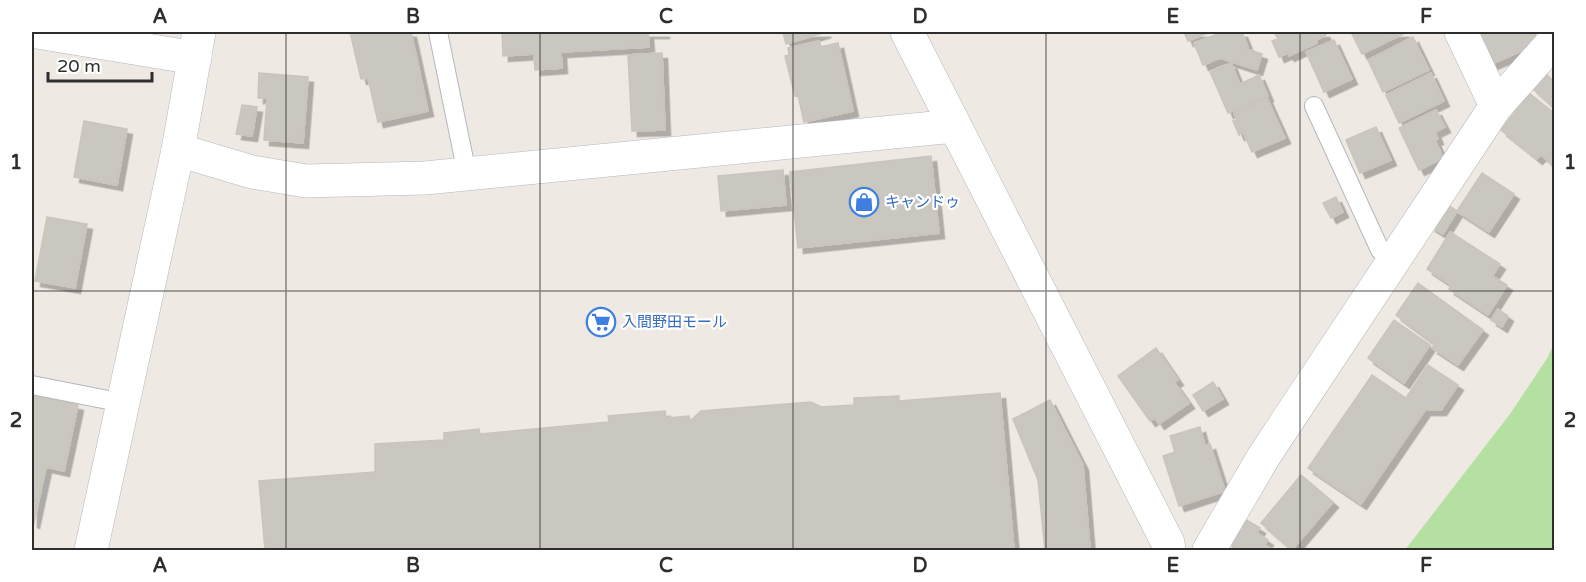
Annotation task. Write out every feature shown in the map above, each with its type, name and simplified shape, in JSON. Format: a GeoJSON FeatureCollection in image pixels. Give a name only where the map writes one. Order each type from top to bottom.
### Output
{"type":"FeatureCollection","features":[{"type":"Feature","properties":{"kind":"street"},"geometry":{"type":"LineString","coordinates":[[37,32],[197,45],[178,150],[92,550]]}},
{"type":"Feature","properties":{"kind":"street"},"geometry":{"type":"LineString","coordinates":[[907,32],[1168,543],[1169,550]]}},
{"type":"Feature","properties":{"kind":"street"},"geometry":{"type":"LineString","coordinates":[[1461,32],[1496,106]]}},
{"type":"Feature","properties":{"kind":"street"},"geometry":{"type":"LineString","coordinates":[[1209,550],[1264,456],[1496,106],[1554,41]]}},
{"type":"Feature","properties":{"kind":"street"},"geometry":{"type":"LineString","coordinates":[[178,150],[252,172],[306,182],[425,178],[954,126]]}},
{"type":"Feature","properties":{"kind":"lane"},"geometry":{"type":"LineString","coordinates":[[438,32],[467,174]]}},
{"type":"Feature","properties":{"kind":"lane"},"geometry":{"type":"LineString","coordinates":[[1314,106],[1380,250],[1396,260]]}},
{"type":"Feature","properties":{"kind":"lane"},"geometry":{"type":"LineString","coordinates":[[32,385],[123,403]]}},
{"type":"Feature","properties":{"kind":"green space"},"geometry":{"type":"Polygon","coordinates":[[[1554,343],[1554,550],[1405,550],[1510,414],[1548,357],[1554,343]]]}},
{"type":"Feature","properties":{"kind":"building"},"geometry":{"type":"Polygon","coordinates":[[[350,32],[411,32],[428,111],[378,122],[368,78],[361,79],[350,32]]]}},
{"type":"Feature","properties":{"kind":"building"},"geometry":{"type":"Polygon","coordinates":[[[502,32],[664,33],[648,33],[649,47],[561,52],[562,68],[535,70],[534,54],[503,56],[502,32]]]}},
{"type":"Feature","properties":{"kind":"building"},"geometry":{"type":"Polygon","coordinates":[[[783,32],[826,32],[786,44],[783,32]]]}},
{"type":"Feature","properties":{"kind":"building"},"geometry":{"type":"Polygon","coordinates":[[[1184,32],[1210,32],[1188,41],[1184,32]]]}},
{"type":"Feature","properties":{"kind":"building"},"geometry":{"type":"Polygon","coordinates":[[[1223,32],[1242,32],[1248,47],[1244,48],[1262,54],[1257,70],[1220,58],[1203,65],[1194,43],[1223,32]]]}},
{"type":"Feature","properties":{"kind":"building"},"geometry":{"type":"Polygon","coordinates":[[[1274,32],[1324,32],[1326,35],[1316,40],[1317,43],[1289,56],[1288,53],[1279,57],[1272,41],[1278,39],[1274,32]]]}},
{"type":"Feature","properties":{"kind":"building"},"geometry":{"type":"Polygon","coordinates":[[[1351,32],[1404,32],[1405,33],[1362,54],[1351,32]]]}},
{"type":"Feature","properties":{"kind":"building"},"geometry":{"type":"Polygon","coordinates":[[[1477,32],[1534,32],[1539,43],[1492,64],[1477,32]]]}},
{"type":"Feature","properties":{"kind":"building"},"geometry":{"type":"Polygon","coordinates":[[[1413,37],[1429,70],[1383,92],[1368,60],[1413,37]]]}},
{"type":"Feature","properties":{"kind":"building"},"geometry":{"type":"Polygon","coordinates":[[[1334,40],[1352,79],[1324,92],[1306,52],[1334,40]]]}},
{"type":"Feature","properties":{"kind":"building"},"geometry":{"type":"Polygon","coordinates":[[[819,41],[821,47],[838,43],[853,111],[804,122],[785,56],[789,55],[788,48],[819,41]]]}},
{"type":"Feature","properties":{"kind":"building"},"geometry":{"type":"Polygon","coordinates":[[[662,53],[665,130],[632,131],[628,55],[662,53]]]}},
{"type":"Feature","properties":{"kind":"building"},"geometry":{"type":"Polygon","coordinates":[[[1231,63],[1240,84],[1259,75],[1268,96],[1228,113],[1210,72],[1231,63]]]}},
{"type":"Feature","properties":{"kind":"building"},"geometry":{"type":"Polygon","coordinates":[[[259,73],[308,77],[303,143],[264,140],[267,98],[258,98],[259,73]]]}},
{"type":"Feature","properties":{"kind":"building"},"geometry":{"type":"Polygon","coordinates":[[[1431,73],[1444,101],[1399,123],[1386,95],[1431,73]]]}},
{"type":"Feature","properties":{"kind":"building"},"geometry":{"type":"Polygon","coordinates":[[[1545,73],[1554,82],[1554,102],[1551,105],[1532,88],[1545,73]]]}},
{"type":"Feature","properties":{"kind":"building"},"geometry":{"type":"Polygon","coordinates":[[[1529,93],[1554,113],[1554,166],[1541,155],[1537,159],[1501,130],[1529,93]]]}},
{"type":"Feature","properties":{"kind":"building"},"geometry":{"type":"Polygon","coordinates":[[[1267,98],[1285,138],[1252,152],[1243,132],[1239,135],[1233,121],[1237,120],[1234,113],[1267,98]]]}},
{"type":"Feature","properties":{"kind":"building"},"geometry":{"type":"Polygon","coordinates":[[[242,105],[257,107],[252,136],[236,134],[242,105]]]}},
{"type":"Feature","properties":{"kind":"building"},"geometry":{"type":"Polygon","coordinates":[[[1436,110],[1445,127],[1435,132],[1438,139],[1435,140],[1443,158],[1419,170],[1399,128],[1436,110]]]}},
{"type":"Feature","properties":{"kind":"building"},"geometry":{"type":"Polygon","coordinates":[[[84,121],[127,129],[117,185],[74,177],[84,121]]]}},
{"type":"Feature","properties":{"kind":"building"},"geometry":{"type":"Polygon","coordinates":[[[1376,127],[1391,160],[1360,173],[1346,140],[1376,127]]]}},
{"type":"Feature","properties":{"kind":"building","name":"キャンドゥ"},"geometry":{"type":"Polygon","coordinates":[[[931,156],[939,233],[798,248],[790,172],[931,156]]]}},
{"type":"Feature","properties":{"kind":"building"},"geometry":{"type":"Polygon","coordinates":[[[783,170],[786,205],[721,211],[718,176],[783,170]]]}},
{"type":"Feature","properties":{"kind":"building"},"geometry":{"type":"Polygon","coordinates":[[[1482,173],[1514,194],[1489,232],[1457,211],[1482,173]]]}},
{"type":"Feature","properties":{"kind":"building"},"geometry":{"type":"Polygon","coordinates":[[[1336,197],[1343,212],[1331,218],[1323,203],[1336,197]]]}},
{"type":"Feature","properties":{"kind":"building"},"geometry":{"type":"Polygon","coordinates":[[[1445,203],[1457,211],[1443,234],[1430,226],[1445,203]]]}},
{"type":"Feature","properties":{"kind":"building"},"geometry":{"type":"Polygon","coordinates":[[[47,217],[87,224],[75,288],[35,281],[47,217]]]}},
{"type":"Feature","properties":{"kind":"building"},"geometry":{"type":"Polygon","coordinates":[[[1450,232],[1500,264],[1492,276],[1507,285],[1488,315],[1449,289],[1451,285],[1427,269],[1450,232]]]}},
{"type":"Feature","properties":{"kind":"building"},"geometry":{"type":"Polygon","coordinates":[[[1418,283],[1483,330],[1458,365],[1432,348],[1435,344],[1396,315],[1418,283]]]}},
{"type":"Feature","properties":{"kind":"building"},"geometry":{"type":"Polygon","coordinates":[[[1498,309],[1508,316],[1502,327],[1491,320],[1498,309]]]}},
{"type":"Feature","properties":{"kind":"building"},"geometry":{"type":"Polygon","coordinates":[[[1394,320],[1430,345],[1404,383],[1368,358],[1394,320]]]}},
{"type":"Feature","properties":{"kind":"building"},"geometry":{"type":"Polygon","coordinates":[[[1156,348],[1178,380],[1174,382],[1189,403],[1159,424],[1155,418],[1150,421],[1118,376],[1156,348]]]}},
{"type":"Feature","properties":{"kind":"building"},"geometry":{"type":"Polygon","coordinates":[[[1428,365],[1458,385],[1441,410],[1425,410],[1361,504],[1308,468],[1372,375],[1406,398],[1428,365]]]}},
{"type":"Feature","properties":{"kind":"building"},"geometry":{"type":"Polygon","coordinates":[[[1213,382],[1223,399],[1203,411],[1193,395],[1213,382]]]}},
{"type":"Feature","properties":{"kind":"building"},"geometry":{"type":"Polygon","coordinates":[[[1000,393],[1014,550],[265,550],[259,481],[375,472],[375,444],[444,440],[444,433],[479,429],[480,434],[609,422],[608,416],[665,411],[666,418],[689,416],[690,421],[701,411],[811,402],[821,407],[854,405],[854,398],[899,396],[899,401],[1000,393]]]}},
{"type":"Feature","properties":{"kind":"building"},"geometry":{"type":"Polygon","coordinates":[[[32,395],[78,405],[64,471],[46,467],[34,523],[32,522],[32,395]]]}},
{"type":"Feature","properties":{"kind":"building"},"geometry":{"type":"Polygon","coordinates":[[[1050,400],[1083,465],[1090,550],[1045,550],[1038,480],[1013,419],[1050,400]]]}},
{"type":"Feature","properties":{"kind":"building"},"geometry":{"type":"Polygon","coordinates":[[[1200,427],[1205,446],[1210,444],[1225,491],[1179,506],[1163,456],[1175,452],[1170,436],[1200,427]]]}},
{"type":"Feature","properties":{"kind":"building"},"geometry":{"type":"Polygon","coordinates":[[[1301,475],[1333,502],[1292,550],[1261,523],[1301,475]]]}},
{"type":"Feature","properties":{"kind":"building"},"geometry":{"type":"Polygon","coordinates":[[[1243,518],[1260,528],[1257,533],[1268,540],[1264,545],[1273,550],[1240,550],[1227,542],[1243,518]]]}},
{"type":"Feature","properties":{"kind":"place","name":"キャンドゥ"},"geometry":{"type":"Point","coordinates":[864,202]}},
{"type":"Feature","properties":{"kind":"place","name":"入間野田モール"},"geometry":{"type":"Point","coordinates":[601,322]}}]}
